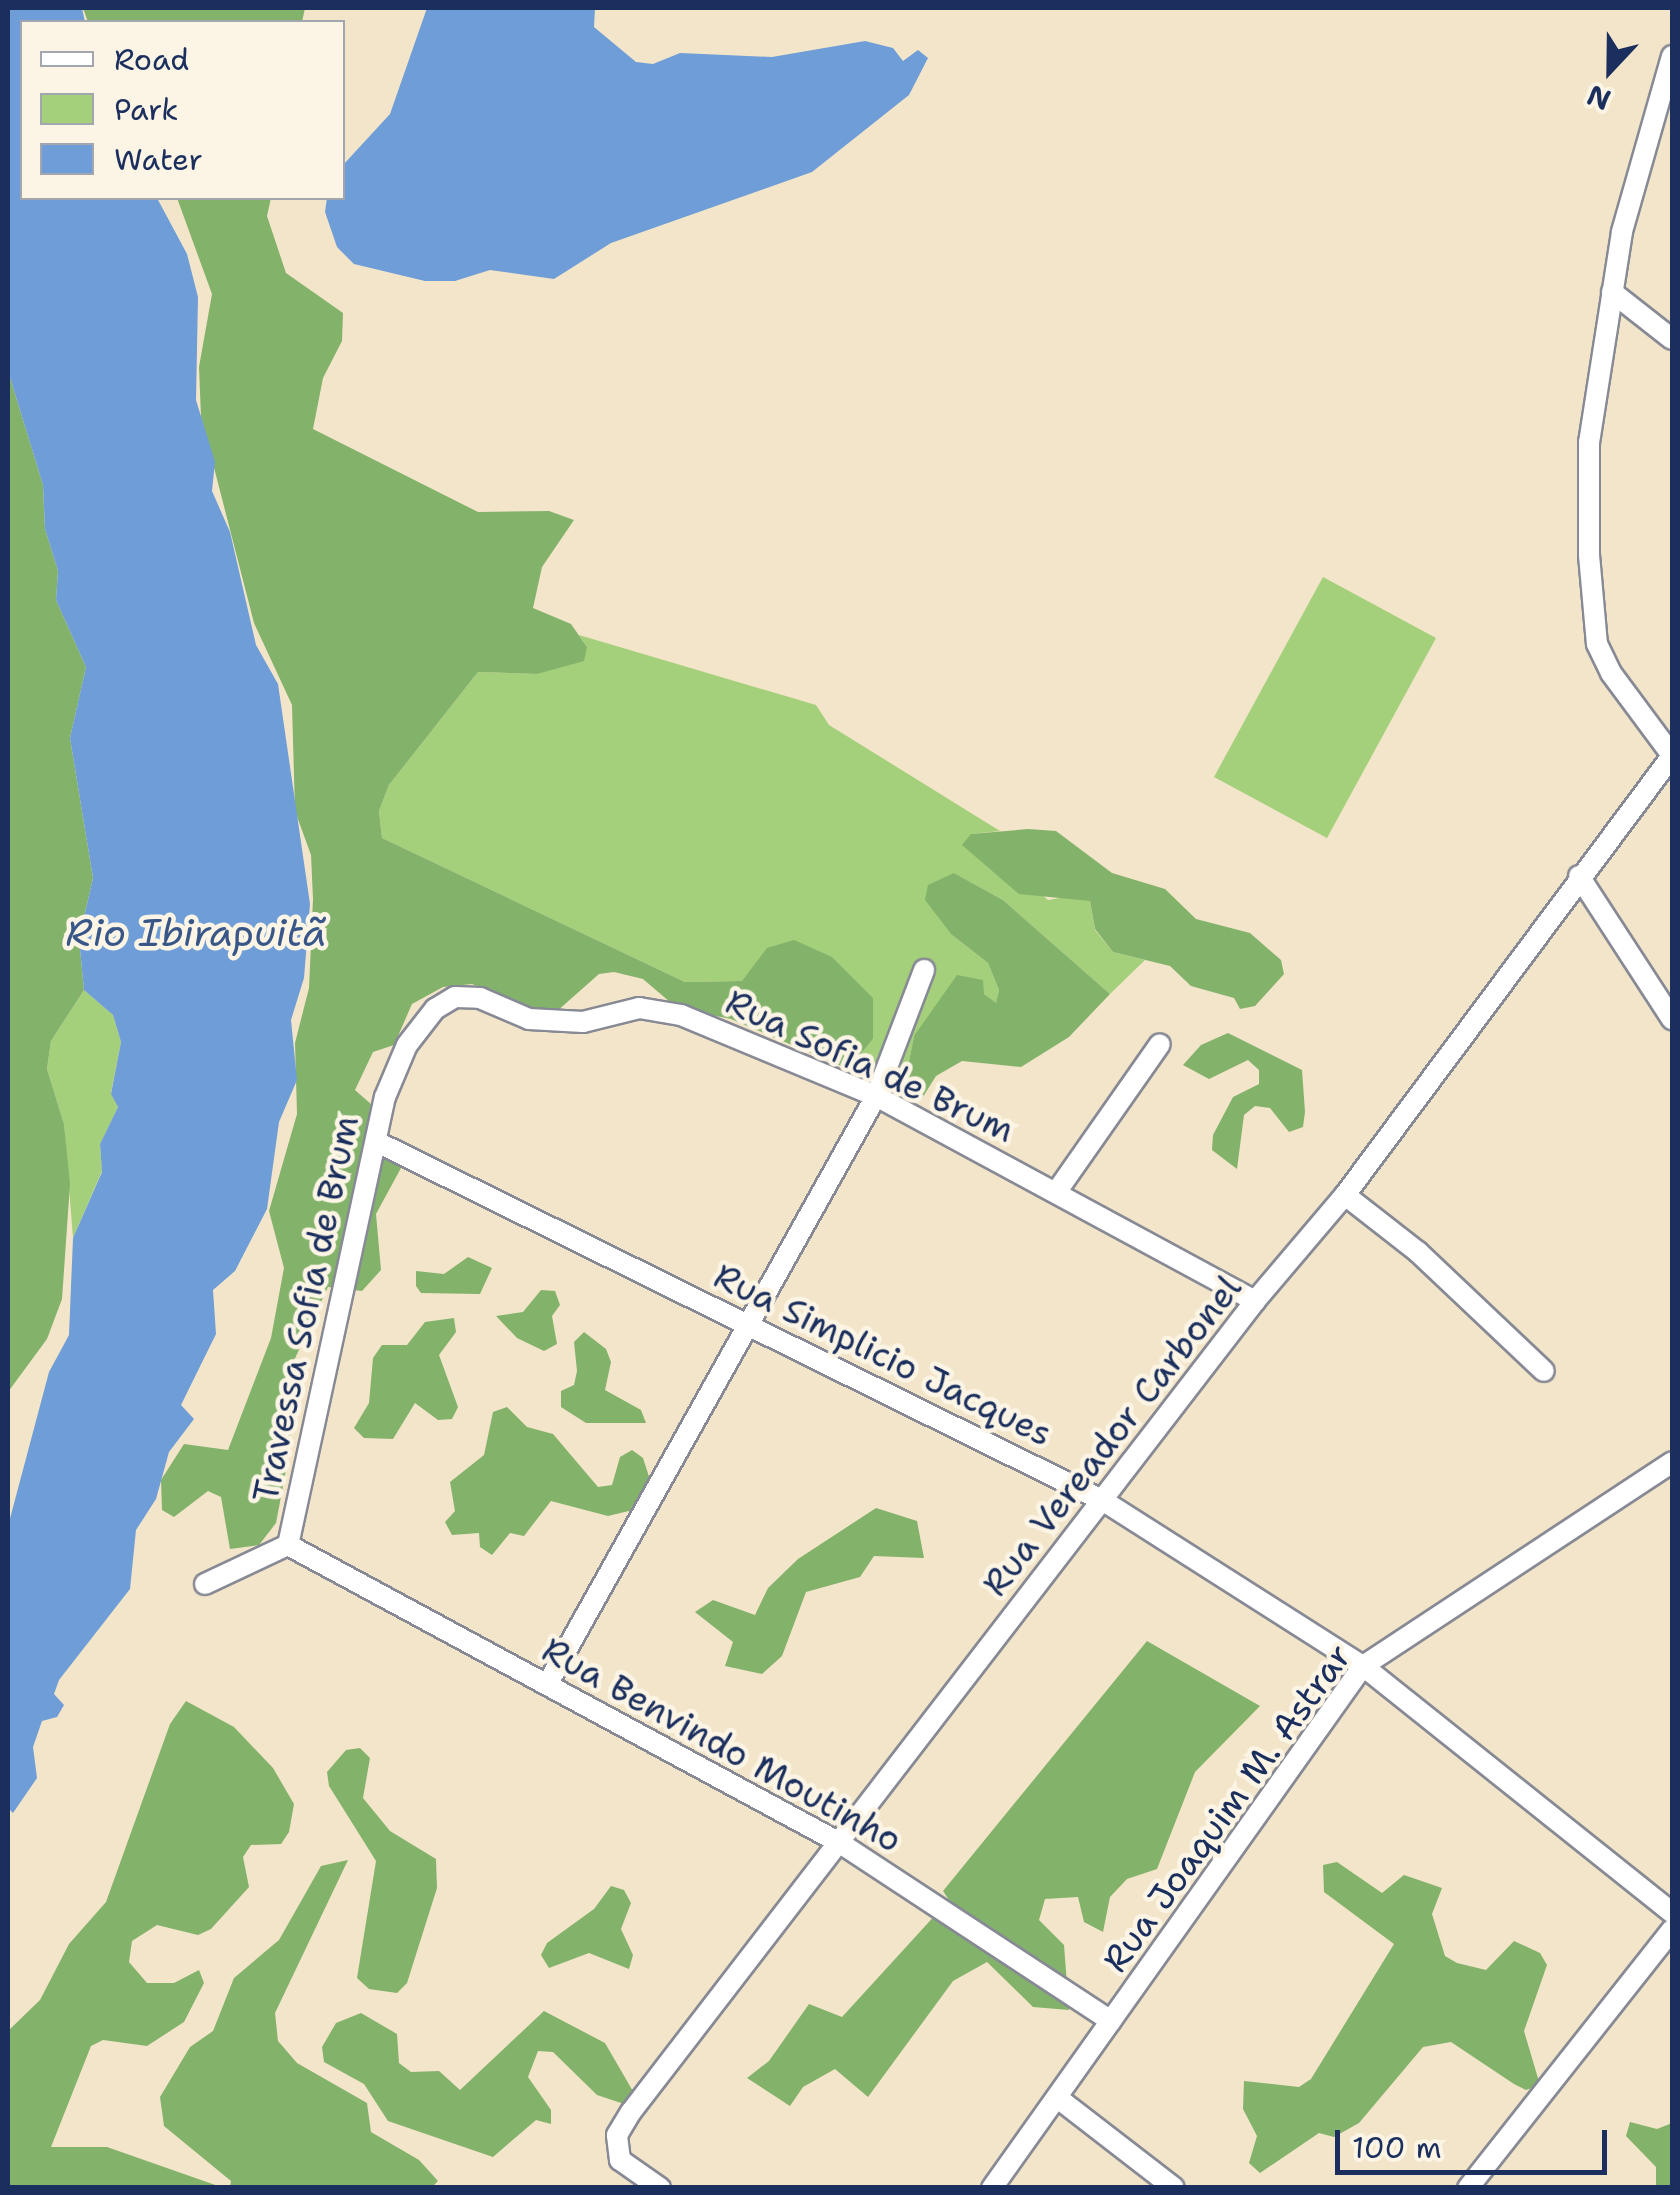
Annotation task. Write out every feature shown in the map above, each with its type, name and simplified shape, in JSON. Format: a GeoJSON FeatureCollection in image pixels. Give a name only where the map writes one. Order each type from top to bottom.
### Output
{"type":"FeatureCollection","features":[{"type":"Feature","properties":{"kind":"street"},"geometry":{"type":"LineString","coordinates":[[1672,56],[1622,232],[1589,442],[1593,612],[1610,673],[1672,756]]}},
{"type":"Feature","properties":{"kind":"street"},"geometry":{"type":"LineString","coordinates":[[1612,292],[1672,339]]}},
{"type":"Feature","properties":{"kind":"street","name":"Rua Vereador Carbonel"},"geometry":{"type":"LineString","coordinates":[[660,2188],[620,2160],[617,2135],[632,2112],[1256,1300],[1345,1194],[1672,756]]}},
{"type":"Feature","properties":{"kind":"street"},"geometry":{"type":"LineString","coordinates":[[1579,876],[1672,1019]]}},
{"type":"Feature","properties":{"kind":"street"},"geometry":{"type":"LineString","coordinates":[[548,1682],[746,1322],[876,1096],[924,970]]}},
{"type":"Feature","properties":{"kind":"street","name":"Rua Sofia de Brum"},"geometry":{"type":"LineString","coordinates":[[435,1009],[455,997],[480,998],[530,1019],[583,1022],[639,1008],[681,1015],[876,1096],[1256,1300]]}},
{"type":"Feature","properties":{"kind":"street","name":"Travessa Sofia de Brum"},"geometry":{"type":"LineString","coordinates":[[205,1584],[288,1545],[390,1080],[435,1009]]}},
{"type":"Feature","properties":{"kind":"street"},"geometry":{"type":"LineString","coordinates":[[1056,1190],[1160,1044]]}},
{"type":"Feature","properties":{"kind":"street","name":"Rua Simplicio Jacques"},"geometry":{"type":"LineString","coordinates":[[378,1143],[1102,1500],[1363,1666],[1672,1913]]}},
{"type":"Feature","properties":{"kind":"street"},"geometry":{"type":"LineString","coordinates":[[1345,1194],[1418,1252],[1544,1371]]}},
{"type":"Feature","properties":{"kind":"street","name":"Rua Joaquim M. Astrar"},"geometry":{"type":"LineString","coordinates":[[992,2188],[1363,1666],[1672,1462]]}},
{"type":"Feature","properties":{"kind":"street","name":"Rua Benvindo Moutinho"},"geometry":{"type":"LineString","coordinates":[[288,1545],[840,1843],[1111,2021]]}},
{"type":"Feature","properties":{"kind":"street"},"geometry":{"type":"LineString","coordinates":[[1468,2188],[1672,1930]]}},
{"type":"Feature","properties":{"kind":"street"},"geometry":{"type":"LineString","coordinates":[[1058,2098],[1174,2188]]}},
{"type":"Feature","properties":{"kind":"green space"},"geometry":{"type":"Polygon","coordinates":[[[83,8],[305,8],[302,20],[87,20],[83,8]]]}},
{"type":"Feature","properties":{"kind":"green space"},"geometry":{"type":"Polygon","coordinates":[[[178,200],[271,200],[267,216],[286,273],[343,313],[342,341],[323,378],[313,429],[478,512],[549,511],[574,520],[542,567],[533,608],[571,624],[587,647],[584,661],[537,674],[478,672],[389,785],[379,811],[382,838],[685,982],[742,981],[767,948],[794,940],[832,957],[873,998],[873,1039],[855,1061],[841,1066],[731,1019],[677,1008],[643,979],[614,972],[599,974],[556,1012],[527,1008],[472,984],[443,987],[412,1004],[394,1045],[373,1052],[355,1090],[389,1120],[381,1146],[401,1168],[376,1214],[381,1270],[362,1291],[328,1287],[285,1380],[292,1438],[276,1523],[259,1545],[230,1549],[221,1497],[208,1491],[174,1517],[162,1510],[161,1480],[184,1444],[228,1450],[271,1338],[284,1268],[269,1211],[297,1114],[295,1043],[309,988],[313,899],[311,855],[295,811],[292,705],[254,623],[201,417],[199,367],[212,294],[178,200]]]}},
{"type":"Feature","properties":{"kind":"green space"},"geometry":{"type":"Polygon","coordinates":[[[8,371],[43,485],[45,529],[58,571],[56,600],[86,667],[70,738],[93,878],[79,939],[84,990],[51,1041],[47,1069],[64,1124],[70,1184],[62,1299],[47,1339],[8,1392],[8,371]]]}},
{"type":"Feature","properties":{"kind":"green space"},"geometry":{"type":"Polygon","coordinates":[[[1323,577],[1436,638],[1327,838],[1214,777],[1323,577]]]}},
{"type":"Feature","properties":{"kind":"green space"},"geometry":{"type":"Polygon","coordinates":[[[579,635],[816,705],[829,725],[1000,831],[971,834],[1048,900],[1077,895],[1090,901],[1095,930],[1113,952],[1145,960],[1110,994],[1003,900],[954,873],[952,935],[988,963],[999,990],[996,1004],[984,994],[914,1036],[903,1092],[855,1061],[873,1039],[754,973],[742,981],[685,982],[382,838],[379,811],[389,785],[478,672],[537,674],[587,647],[579,635]]]}},
{"type":"Feature","properties":{"kind":"green space"},"geometry":{"type":"Polygon","coordinates":[[[1056,831],[1112,873],[1165,889],[1196,919],[1250,933],[1281,960],[1284,974],[1255,1006],[1240,1009],[1234,998],[1191,986],[1170,966],[1113,952],[1095,929],[1090,901],[1019,894],[962,845],[971,834],[1056,831]]]}},
{"type":"Feature","properties":{"kind":"green space"},"geometry":{"type":"Polygon","coordinates":[[[954,873],[1003,900],[1110,994],[1069,1037],[1021,1067],[962,1061],[936,1076],[921,1100],[903,1092],[914,1036],[957,975],[983,980],[984,994],[996,1003],[999,990],[988,963],[952,935],[925,900],[928,885],[954,873]]]}},
{"type":"Feature","properties":{"kind":"green space"},"geometry":{"type":"Polygon","coordinates":[[[84,990],[113,1015],[121,1042],[111,1093],[118,1107],[100,1144],[102,1171],[73,1238],[64,1124],[47,1069],[51,1041],[84,990]]]}},
{"type":"Feature","properties":{"kind":"green space"},"geometry":{"type":"Polygon","coordinates":[[[1228,1033],[1302,1070],[1305,1112],[1303,1127],[1289,1132],[1270,1108],[1255,1106],[1244,1115],[1237,1169],[1212,1150],[1213,1135],[1233,1097],[1259,1084],[1259,1070],[1248,1060],[1209,1079],[1183,1065],[1201,1045],[1228,1033]]]}},
{"type":"Feature","properties":{"kind":"green space"},"geometry":{"type":"Polygon","coordinates":[[[468,1257],[492,1268],[480,1294],[421,1293],[416,1286],[416,1271],[444,1274],[468,1257]]]}},
{"type":"Feature","properties":{"kind":"green space"},"geometry":{"type":"Polygon","coordinates":[[[541,1290],[555,1291],[560,1305],[552,1316],[557,1344],[544,1351],[517,1338],[496,1316],[523,1312],[541,1290]]]}},
{"type":"Feature","properties":{"kind":"green space"},"geometry":{"type":"Polygon","coordinates":[[[454,1318],[456,1332],[439,1355],[458,1407],[452,1419],[438,1420],[415,1403],[393,1439],[364,1438],[354,1428],[369,1403],[373,1358],[382,1345],[407,1345],[425,1322],[454,1318]]]}},
{"type":"Feature","properties":{"kind":"green space"},"geometry":{"type":"Polygon","coordinates":[[[584,1332],[606,1349],[611,1362],[605,1390],[641,1410],[646,1423],[586,1423],[561,1407],[561,1391],[574,1385],[577,1371],[574,1342],[584,1332]]]}},
{"type":"Feature","properties":{"kind":"green space"},"geometry":{"type":"Polygon","coordinates":[[[507,1407],[527,1427],[553,1434],[598,1487],[612,1485],[620,1457],[632,1450],[643,1458],[652,1486],[637,1509],[608,1516],[551,1501],[524,1536],[510,1533],[492,1555],[480,1547],[479,1533],[452,1535],[445,1522],[455,1511],[450,1482],[484,1455],[493,1412],[507,1407]]]}},
{"type":"Feature","properties":{"kind":"green space"},"geometry":{"type":"Polygon","coordinates":[[[876,1508],[917,1521],[924,1558],[874,1556],[860,1577],[806,1592],[782,1656],[762,1674],[725,1666],[733,1642],[695,1612],[713,1600],[755,1615],[768,1588],[798,1559],[876,1508]]]}},
{"type":"Feature","properties":{"kind":"green space"},"geometry":{"type":"Polygon","coordinates":[[[1147,1641],[1260,1706],[1195,1772],[1157,1869],[1127,1879],[1110,1897],[1103,1932],[1084,1922],[1078,1897],[1045,1899],[1039,1920],[1064,1945],[1069,2010],[1033,2007],[987,1962],[953,1981],[868,2097],[835,2069],[803,2087],[790,2106],[747,2078],[769,2061],[809,2004],[842,2017],[949,1900],[943,1891],[1147,1641]]]}},
{"type":"Feature","properties":{"kind":"green space"},"geometry":{"type":"Polygon","coordinates":[[[186,1701],[234,1727],[273,1768],[294,1804],[289,1832],[281,1844],[251,1845],[243,1857],[249,1887],[211,1929],[198,1935],[157,1925],[132,1941],[129,1962],[147,1983],[174,1983],[199,1970],[204,1983],[184,2022],[147,2046],[103,2040],[91,2046],[51,2147],[107,2147],[221,2187],[8,2187],[8,2031],[40,2000],[69,1944],[106,1902],[170,1724],[186,1701]]]}},
{"type":"Feature","properties":{"kind":"green space"},"geometry":{"type":"Polygon","coordinates":[[[360,1748],[370,1758],[363,1798],[390,1831],[436,1859],[437,1888],[407,1983],[397,1993],[369,1989],[357,1978],[376,1861],[329,1786],[327,1772],[346,1750],[360,1748]]]}},
{"type":"Feature","properties":{"kind":"green space"},"geometry":{"type":"Polygon","coordinates":[[[348,1860],[275,2013],[278,2041],[297,2063],[367,2103],[371,2132],[419,2160],[438,2181],[431,2188],[230,2187],[231,2181],[164,2126],[160,2097],[190,2047],[213,2031],[234,1978],[279,1940],[321,1866],[348,1860]]]}},
{"type":"Feature","properties":{"kind":"green space"},"geometry":{"type":"Polygon","coordinates":[[[1337,1862],[1382,1893],[1404,1875],[1442,1888],[1432,1914],[1445,1956],[1457,1963],[1486,1970],[1514,1941],[1540,1953],[1547,1965],[1524,2031],[1540,2085],[1526,2090],[1451,2042],[1423,2047],[1359,2123],[1334,2137],[1319,2133],[1260,2173],[1249,2163],[1257,2136],[1243,2109],[1244,2081],[1299,2087],[1311,2079],[1394,1944],[1324,1892],[1323,1865],[1337,1862]]]}},
{"type":"Feature","properties":{"kind":"green space"},"geometry":{"type":"Polygon","coordinates":[[[611,1886],[624,1890],[631,1903],[621,1929],[633,1955],[629,1969],[589,1953],[549,1968],[541,1955],[547,1943],[594,1909],[611,1886]]]}},
{"type":"Feature","properties":{"kind":"green space"},"geometry":{"type":"Polygon","coordinates":[[[544,2011],[605,2043],[634,2093],[624,2104],[597,2095],[553,2052],[538,2051],[528,2077],[551,2110],[551,2124],[536,2120],[493,2157],[388,2121],[364,2084],[324,2062],[322,2047],[336,2023],[361,2013],[397,2034],[399,2063],[411,2072],[439,2071],[460,2090],[544,2011]]]}},
{"type":"Feature","properties":{"kind":"green space"},"geometry":{"type":"Polygon","coordinates":[[[1630,2122],[1657,2129],[1672,2123],[1672,2187],[1656,2187],[1656,2167],[1626,2136],[1630,2122]]]}},
{"type":"Feature","properties":{"kind":"water","name":"Rio Ibirapuitã"},"geometry":{"type":"Polygon","coordinates":[[[8,8],[82,8],[85,20],[20,20],[20,200],[158,200],[187,254],[198,297],[196,400],[215,462],[212,491],[230,532],[256,645],[278,684],[310,904],[304,978],[291,1020],[297,1080],[279,1122],[267,1209],[235,1271],[213,1290],[216,1334],[181,1405],[194,1419],[169,1452],[156,1499],[136,1530],[130,1589],[59,1680],[54,1694],[64,1705],[57,1717],[42,1721],[33,1747],[37,1778],[13,1813],[8,1808],[8,1526],[49,1372],[69,1335],[73,1238],[102,1172],[100,1144],[118,1107],[111,1094],[121,1042],[113,1015],[84,990],[79,939],[93,878],[70,738],[86,667],[56,600],[58,571],[45,529],[43,485],[8,371],[8,8]]]}},
{"type":"Feature","properties":{"kind":"water"},"geometry":{"type":"Polygon","coordinates":[[[427,8],[595,8],[594,27],[636,62],[653,64],[680,53],[772,57],[865,41],[893,48],[903,61],[918,50],[928,58],[909,95],[812,172],[611,243],[554,279],[490,270],[455,281],[425,281],[354,264],[337,247],[325,212],[327,200],[345,200],[345,163],[390,114],[427,8]]]}}]}
